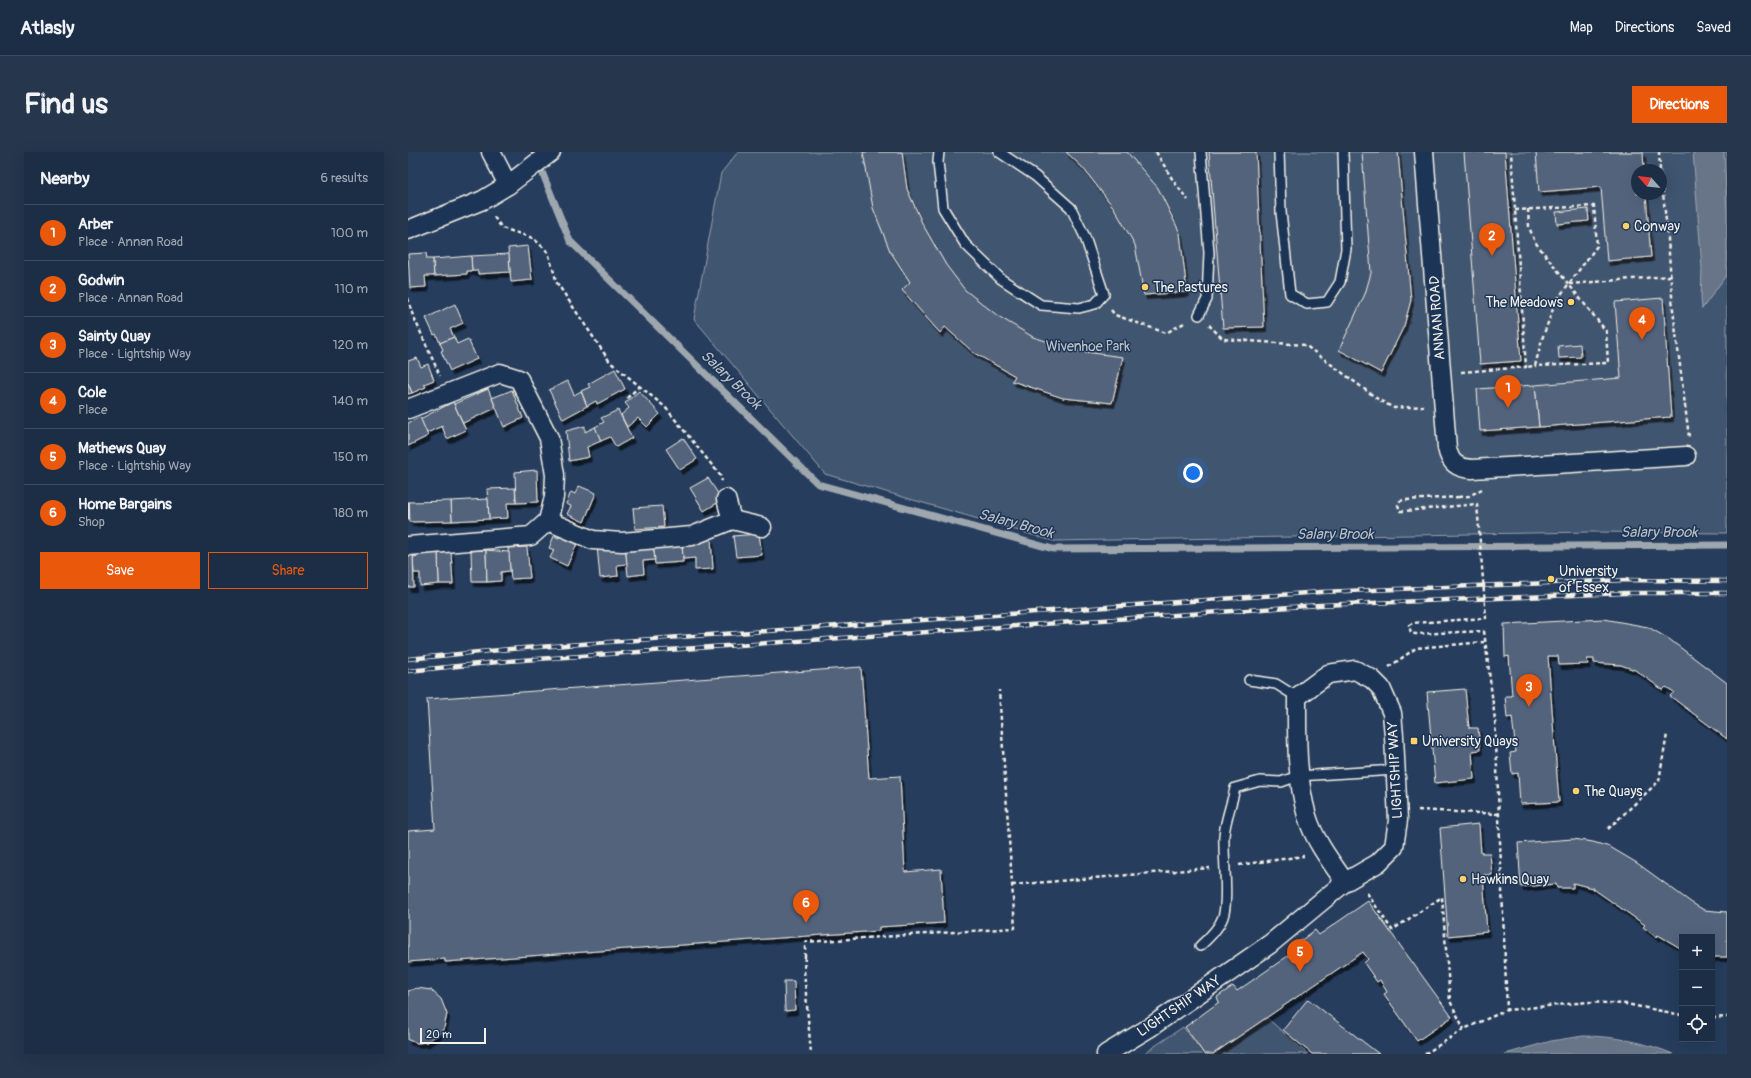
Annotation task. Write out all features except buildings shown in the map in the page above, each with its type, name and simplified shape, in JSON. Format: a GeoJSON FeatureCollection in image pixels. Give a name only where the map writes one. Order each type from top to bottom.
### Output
{"type":"FeatureCollection","features":[{"type":"Feature","properties":{"kind":"street"},"geometry":{"type":"LineString","coordinates":[[490,152],[508,185]]}},
{"type":"Feature","properties":{"kind":"street"},"geometry":{"type":"LineString","coordinates":[[408,230],[483,200],[508,185],[551,152]]}},
{"type":"Feature","properties":{"kind":"street","name":"ANNAN ROAD"},"geometry":{"type":"LineString","coordinates":[[1424,152],[1444,405],[1449,457],[1454,465],[1472,469],[1686,456]]}},
{"type":"Feature","properties":{"kind":"street"},"geometry":{"type":"LineString","coordinates":[[408,409],[500,373],[519,379],[549,438],[554,475],[554,497],[548,521],[531,536],[408,546]]}},
{"type":"Feature","properties":{"kind":"street"},"geometry":{"type":"LineString","coordinates":[[724,491],[732,520]]}},
{"type":"Feature","properties":{"kind":"street"},"geometry":{"type":"LineString","coordinates":[[548,521],[593,540],[622,542],[692,536],[732,520],[762,527]]}},
{"type":"Feature","properties":{"kind":"street","name":"LIGHTSHIP WAY"},"geometry":{"type":"LineString","coordinates":[[1106,1054],[1148,1028],[1270,944],[1350,879],[1378,863],[1394,847],[1398,809],[1392,713],[1381,688],[1372,679],[1355,670],[1328,674],[1296,697]]}},
{"type":"Feature","properties":{"kind":"street"},"geometry":{"type":"LineString","coordinates":[[1296,697],[1298,776],[1307,817],[1326,853],[1350,879]]}},
{"type":"Feature","properties":{"kind":"lane"},"geometry":{"type":"LineString","coordinates":[[939,152],[943,208],[966,244],[1001,279],[1041,305],[1079,308],[1095,304],[1104,294],[1085,237],[1071,208],[1035,176],[999,152]]}},
{"type":"Feature","properties":{"kind":"lane"},"geometry":{"type":"LineString","coordinates":[[1199,315],[1207,299],[1209,253],[1201,152]]}},
{"type":"Feature","properties":{"kind":"lane"},"geometry":{"type":"LineString","coordinates":[[1279,152],[1282,212],[1290,294],[1306,304],[1327,302],[1340,282],[1346,249],[1343,152]]}},
{"type":"Feature","properties":{"kind":"lane"},"geometry":{"type":"LineString","coordinates":[[1249,680],[1276,684],[1296,697]]}},
{"type":"Feature","properties":{"kind":"lane"},"geometry":{"type":"LineString","coordinates":[[1200,946],[1213,934],[1224,917],[1226,889],[1224,867],[1225,828],[1235,788],[1260,781],[1281,782],[1298,776],[1396,770]]}},
{"type":"Feature","properties":{"kind":"path"},"geometry":{"type":"LineString","coordinates":[[1156,152],[1174,182],[1207,224]]}},
{"type":"Feature","properties":{"kind":"path"},"geometry":{"type":"LineString","coordinates":[[1511,152],[1526,366]]}},
{"type":"Feature","properties":{"kind":"path"},"geometry":{"type":"LineString","coordinates":[[1659,152],[1660,164]]}},
{"type":"Feature","properties":{"kind":"path"},"geometry":{"type":"LineString","coordinates":[[483,200],[502,228],[533,238],[548,252],[557,282],[572,307],[610,362],[665,407],[720,475],[724,491]]}},
{"type":"Feature","properties":{"kind":"path"},"geometry":{"type":"LineString","coordinates":[[1664,200],[1680,376],[1690,438],[1686,456]]}},
{"type":"Feature","properties":{"kind":"path"},"geometry":{"type":"LineString","coordinates":[[1515,210],[1594,206],[1598,246],[1556,301],[1542,339],[1535,366]]}},
{"type":"Feature","properties":{"kind":"path"},"geometry":{"type":"LineString","coordinates":[[1456,373],[1526,366],[1608,363],[1606,331],[1535,242],[1529,227],[1528,209]]}},
{"type":"Feature","properties":{"kind":"path"},"geometry":{"type":"LineString","coordinates":[[1569,284],[1670,276]]}},
{"type":"Feature","properties":{"kind":"path"},"geometry":{"type":"LineString","coordinates":[[408,298],[412,313],[448,394]]}},
{"type":"Feature","properties":{"kind":"path"},"geometry":{"type":"LineString","coordinates":[[1100,298],[1115,315],[1166,333],[1199,315],[1223,339],[1304,345],[1379,400],[1394,408],[1444,405]]}},
{"type":"Feature","properties":{"kind":"path"},"geometry":{"type":"LineString","coordinates":[[627,398],[640,386]]}},
{"type":"Feature","properties":{"kind":"path"},"geometry":{"type":"LineString","coordinates":[[1459,497],[1404,500],[1400,501],[1398,505],[1400,511],[1404,511],[1477,504],[1486,618],[1413,623],[1409,625],[1408,629],[1411,633],[1415,634],[1484,631],[1484,642],[1495,720],[1507,1010]]}},
{"type":"Feature","properties":{"kind":"path"},"geometry":{"type":"LineString","coordinates":[[1372,679],[1416,648],[1484,642]]}},
{"type":"Feature","properties":{"kind":"path"},"geometry":{"type":"LineString","coordinates":[[811,1054],[804,970],[805,942],[1015,928],[999,690]]}},
{"type":"Feature","properties":{"kind":"path"},"geometry":{"type":"LineString","coordinates":[[1608,829],[1659,781],[1668,734]]}},
{"type":"Feature","properties":{"kind":"path"},"geometry":{"type":"LineString","coordinates":[[1398,809],[1499,814]]}},
{"type":"Feature","properties":{"kind":"path"},"geometry":{"type":"LineString","coordinates":[[1012,885],[1224,867],[1326,853]]}},
{"type":"Feature","properties":{"kind":"path"},"geometry":{"type":"LineString","coordinates":[[1350,879],[1392,930],[1442,898],[1450,1001],[1464,1029]]}},
{"type":"Feature","properties":{"kind":"path"},"geometry":{"type":"LineString","coordinates":[[1425,1054],[1464,1029],[1507,1010],[1588,1002],[1626,1004],[1679,1014]]}},
{"type":"Feature","properties":{"kind":"path"},"geometry":{"type":"LineString","coordinates":[[1715,1018],[1727,1017]]}},
{"type":"Feature","properties":{"kind":"green space","name":"Wivenhoe Park"},"geometry":{"type":"Polygon","coordinates":[[[738,152],[1727,152],[1727,533],[1590,532],[1053,541],[825,474],[694,319],[721,173],[738,152]]]}},
{"type":"Feature","properties":{"kind":"green space"},"geometry":{"type":"Polygon","coordinates":[[[1267,1018],[1308,1054],[1213,1054],[1267,1018]]]}},
{"type":"Feature","properties":{"kind":"green space"},"geometry":{"type":"Polygon","coordinates":[[[1183,1027],[1204,1054],[1143,1054],[1183,1027]]]}},
{"type":"Feature","properties":{"kind":"shaded area"},"geometry":{"type":"Polygon","coordinates":[[[1693,152],[1724,152],[1727,214],[1727,274],[1702,309],[1702,268],[1693,152]]]}},
{"type":"Feature","properties":{"kind":"shaded area"},"geometry":{"type":"Polygon","coordinates":[[[1583,1036],[1629,1040],[1673,1054],[1505,1054],[1551,1041],[1583,1036]]]}},
{"type":"Feature","properties":{"kind":"waterway","name":"Salary Brook"},"geometry":{"type":"LineString","coordinates":[[534,152],[570,241],[818,484],[1053,549],[1727,545]]}},
{"type":"Feature","properties":{"kind":"railway"},"geometry":{"type":"LineString","coordinates":[[408,659],[510,649],[1321,592],[1627,580],[1727,581]]}},
{"type":"Feature","properties":{"kind":"railway"},"geometry":{"type":"LineString","coordinates":[[408,671],[508,661],[1320,605],[1625,593],[1727,593]]}},
{"type":"Feature","properties":{"kind":"place","name":"Conway"},"geometry":{"type":"Point","coordinates":[1626,226]}},
{"type":"Feature","properties":{"kind":"place","name":"Godwin"},"geometry":{"type":"Point","coordinates":[1492,256]}},
{"type":"Feature","properties":{"kind":"place","name":"The Pastures"},"geometry":{"type":"Point","coordinates":[1145,287]}},
{"type":"Feature","properties":{"kind":"place","name":"The Meadows"},"geometry":{"type":"Point","coordinates":[1571,302]}},
{"type":"Feature","properties":{"kind":"place","name":"Cole"},"geometry":{"type":"Point","coordinates":[1642,340]}},
{"type":"Feature","properties":{"kind":"place","name":"Arber"},"geometry":{"type":"Point","coordinates":[1508,408]}},
{"type":"Feature","properties":{"kind":"place","name":"University of Essex"},"geometry":{"type":"Point","coordinates":[1551,579]}},
{"type":"Feature","properties":{"kind":"place","name":"Sainty Quay"},"geometry":{"type":"Point","coordinates":[1529,707]}},
{"type":"Feature","properties":{"kind":"place","name":"University Quays"},"geometry":{"type":"Point","coordinates":[1414,741]}},
{"type":"Feature","properties":{"kind":"place","name":"The Quays"},"geometry":{"type":"Point","coordinates":[1576,791]}},
{"type":"Feature","properties":{"kind":"place","name":"Hawkins Quay"},"geometry":{"type":"Point","coordinates":[1463,879]}},
{"type":"Feature","properties":{"kind":"place","name":"Home Bargains"},"geometry":{"type":"Point","coordinates":[806,923]}},
{"type":"Feature","properties":{"kind":"place","name":"Mathews Quay"},"geometry":{"type":"Point","coordinates":[1300,972]}}]}
